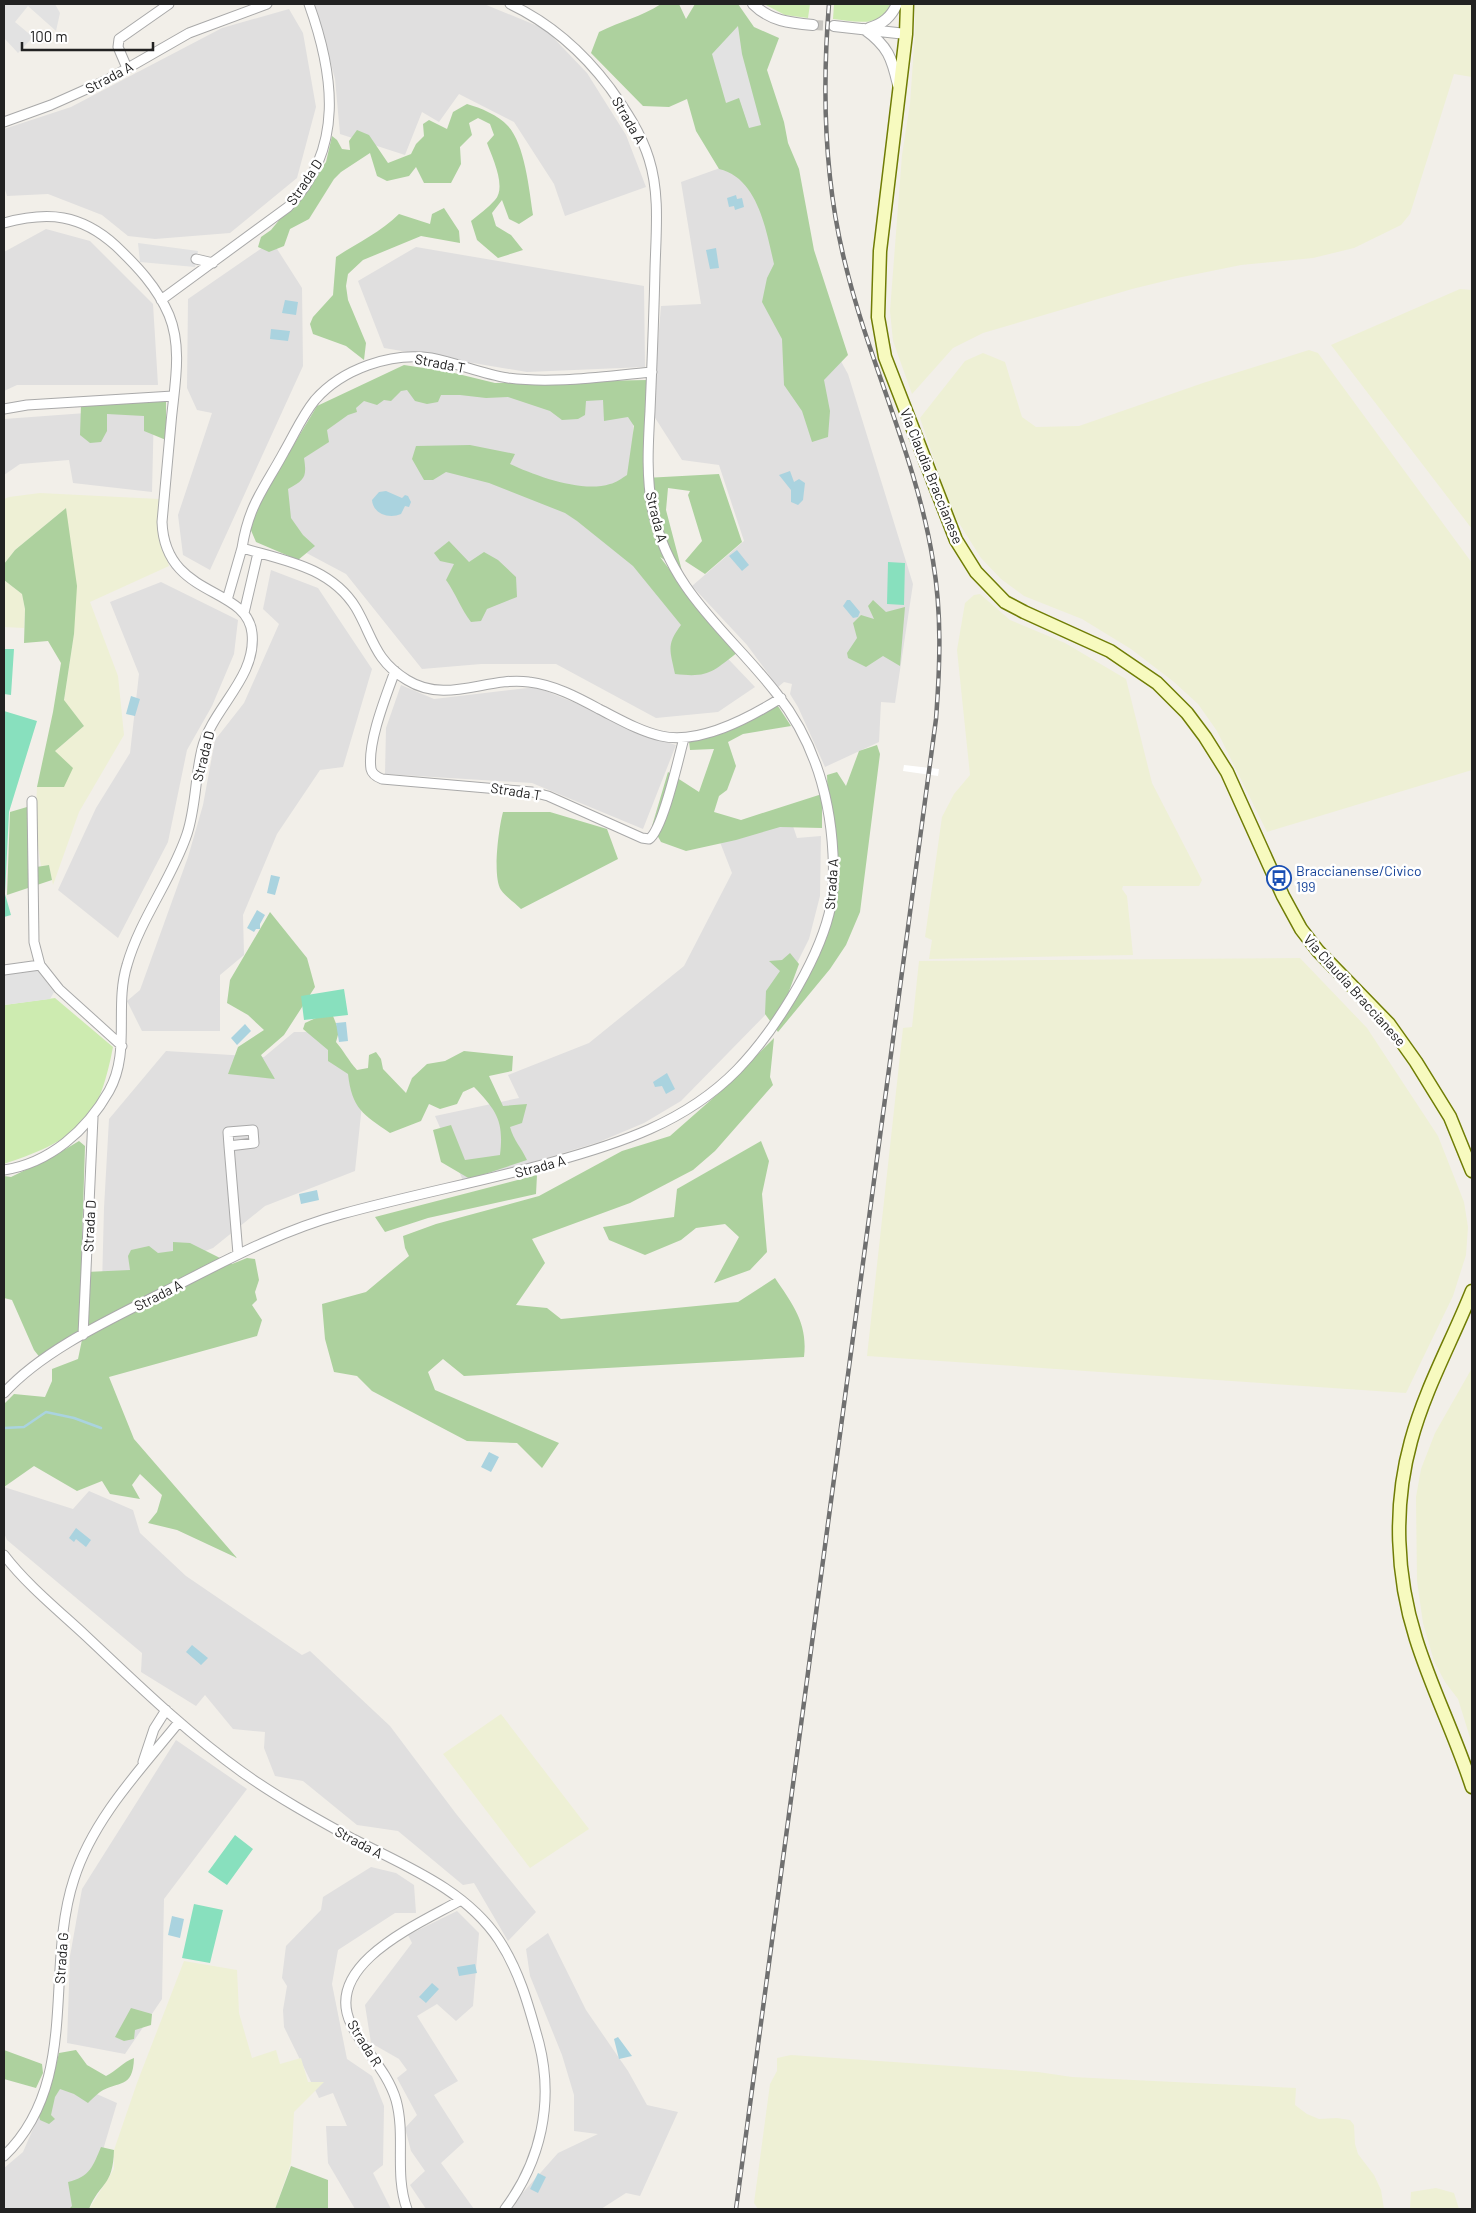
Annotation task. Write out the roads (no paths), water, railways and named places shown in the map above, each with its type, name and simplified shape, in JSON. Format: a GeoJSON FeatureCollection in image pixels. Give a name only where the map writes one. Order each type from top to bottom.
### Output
{"type":"FeatureCollection","features":[{"type":"Feature","properties":{"kind":"main road","name":"Via Claudia Braccianese"},"geometry":{"type":"LineString","coordinates":[[907,4],[906,34],[880,251],[878,317],[885,358],[956,540],[976,572],[1005,602],[1110,651],[1157,683],[1187,713],[1213,748],[1233,784],[1283,896],[1300,929],[1318,951],[1389,1024],[1416,1062],[1450,1117],[1472,1171]]}},
{"type":"Feature","properties":{"kind":"main road"},"geometry":{"type":"LineString","coordinates":[[1472,1291],[1437,1371],[1411,1441],[1403,1485],[1399,1545],[1405,1598],[1416,1640],[1472,1787]]}},
{"type":"Feature","properties":{"kind":"street"},"geometry":{"type":"LineString","coordinates":[[128,68],[118,47],[119,40],[169,4]]}},
{"type":"Feature","properties":{"kind":"street","name":"Strada A"},"geometry":{"type":"LineString","coordinates":[[4,122],[51,105],[128,68],[189,33],[267,4]]}},
{"type":"Feature","properties":{"kind":"street","name":"Strada D"},"geometry":{"type":"LineString","coordinates":[[161,300],[288,207],[301,192],[323,154],[330,101],[330,85],[317,26],[309,4]]}},
{"type":"Feature","properties":{"kind":"street","name":"Strada A"},"geometry":{"type":"LineString","coordinates":[[4,1393],[34,1366],[101,1324],[238,1254],[284,1233],[336,1216],[510,1174],[624,1141],[656,1127],[692,1107],[720,1086],[740,1067],[771,1029],[800,981],[823,934],[833,890],[832,842],[824,786],[807,741],[781,698],[695,601],[675,570],[663,544],[654,517],[649,480],[656,201],[653,174],[648,155],[625,109],[588,61],[554,30],[510,4]]}},
{"type":"Feature","properties":{"kind":"street"},"geometry":{"type":"LineString","coordinates":[[753,4],[764,14],[778,20],[813,25]]}},
{"type":"Feature","properties":{"kind":"street"},"geometry":{"type":"LineString","coordinates":[[864,29],[887,20],[897,4]]}},
{"type":"Feature","properties":{"kind":"street"},"geometry":{"type":"LineString","coordinates":[[834,26],[906,34]]}},
{"type":"Feature","properties":{"kind":"street"},"geometry":{"type":"LineString","coordinates":[[864,29],[886,48],[893,60],[899,90]]}},
{"type":"Feature","properties":{"kind":"street"},"geometry":{"type":"LineString","coordinates":[[4,223],[26,217],[50,215],[81,223],[101,235],[133,263],[161,300],[169,316],[175,340],[177,362],[162,522],[166,544],[174,562],[186,576],[227,600],[244,613],[258,552]]}},
{"type":"Feature","properties":{"kind":"street"},"geometry":{"type":"LineString","coordinates":[[196,259],[214,263]]}},
{"type":"Feature","properties":{"kind":"street","name":"Strada T"},"geometry":{"type":"LineString","coordinates":[[227,600],[252,505],[310,407],[329,387],[366,366],[383,360],[408,356],[431,358],[494,375],[524,379],[579,379],[652,372]]}},
{"type":"Feature","properties":{"kind":"street"},"geometry":{"type":"LineString","coordinates":[[4,408],[174,396]]}},
{"type":"Feature","properties":{"kind":"street"},"geometry":{"type":"LineString","coordinates":[[242,548],[300,564],[317,572],[336,586],[352,603],[375,649],[394,671],[416,685],[442,691],[462,690],[507,681],[538,683],[577,698],[643,730],[663,737],[684,738],[741,720],[781,698]]}},
{"type":"Feature","properties":{"kind":"street","name":"Strada D"},"geometry":{"type":"LineString","coordinates":[[4,1170],[25,1164],[47,1154],[76,1135],[93,1117],[114,1083],[118,1072],[122,1046],[121,1000],[127,964],[188,832],[199,760],[207,734],[213,720],[241,679],[248,664],[252,638],[250,623],[244,613]]}},
{"type":"Feature","properties":{"kind":"street","name":"Strada T"},"geometry":{"type":"LineString","coordinates":[[394,671],[373,744],[372,770],[376,776],[384,780],[453,784],[532,792],[548,796],[642,838],[649,839],[656,830],[673,780],[684,738]]}},
{"type":"Feature","properties":{"kind":"street"},"geometry":{"type":"LineString","coordinates":[[32,801],[34,942],[40,965],[59,989],[122,1046]]}},
{"type":"Feature","properties":{"kind":"street"},"geometry":{"type":"LineString","coordinates":[[4,970],[40,965]]}},
{"type":"Feature","properties":{"kind":"street","name":"Strada D"},"geometry":{"type":"LineString","coordinates":[[83,1335],[93,1117]]}},
{"type":"Feature","properties":{"kind":"street"},"geometry":{"type":"LineString","coordinates":[[229,1146],[238,1254]]}},
{"type":"Feature","properties":{"kind":"street","name":"Strada A"},"geometry":{"type":"LineString","coordinates":[[4,1555],[33,1586],[179,1722],[234,1766],[328,1825],[424,1876],[461,1900],[493,1932],[514,1967],[526,1997],[544,2068],[545,2106],[536,2153],[519,2188],[505,2209]]}},
{"type":"Feature","properties":{"kind":"street","name":"Strada G"},"geometry":{"type":"LineString","coordinates":[[141,1766],[154,1729],[166,1710]]}},
{"type":"Feature","properties":{"kind":"street","name":"Strada G"},"geometry":{"type":"LineString","coordinates":[[4,2156],[33,2118],[51,2071],[56,2036],[64,1924],[70,1892],[78,1868],[90,1842],[107,1815],[141,1766],[179,1722]]}},
{"type":"Feature","properties":{"kind":"street","name":"Strada R"},"geometry":{"type":"LineString","coordinates":[[407,2209],[400,2174],[400,2122],[396,2101],[387,2078],[352,2026],[346,2010],[347,1995],[353,1978],[369,1956],[461,1900]]}},
{"type":"Feature","properties":{"kind":"water"},"geometry":{"type":"Polygon","coordinates":[[[736,195],[737,199],[742,198],[744,207],[735,210],[734,206],[729,207],[727,198],[736,195]]]}},
{"type":"Feature","properties":{"kind":"water"},"geometry":{"type":"Polygon","coordinates":[[[716,248],[719,268],[710,269],[706,250],[716,248]]]}},
{"type":"Feature","properties":{"kind":"water"},"geometry":{"type":"Polygon","coordinates":[[[285,300],[298,302],[296,315],[282,313],[285,300]]]}},
{"type":"Feature","properties":{"kind":"water"},"geometry":{"type":"Polygon","coordinates":[[[271,329],[290,331],[288,341],[270,339],[271,329]]]}},
{"type":"Feature","properties":{"kind":"water"},"geometry":{"type":"Polygon","coordinates":[[[790,471],[794,482],[799,479],[805,483],[803,500],[798,505],[791,502],[791,490],[779,475],[790,471]]]}},
{"type":"Feature","properties":{"kind":"water"},"geometry":{"type":"Polygon","coordinates":[[[386,491],[402,498],[405,495],[408,496],[411,502],[409,507],[405,506],[401,514],[392,516],[378,512],[372,500],[379,492],[386,491]]]}},
{"type":"Feature","properties":{"kind":"water"},"geometry":{"type":"Polygon","coordinates":[[[737,550],[749,565],[742,571],[729,556],[737,550]]]}},
{"type":"Feature","properties":{"kind":"water"},"geometry":{"type":"Polygon","coordinates":[[[847,600],[850,600],[860,612],[858,617],[853,618],[843,606],[847,600]]]}},
{"type":"Feature","properties":{"kind":"water"},"geometry":{"type":"Polygon","coordinates":[[[131,696],[140,699],[135,716],[126,714],[131,696]]]}},
{"type":"Feature","properties":{"kind":"water"},"geometry":{"type":"Polygon","coordinates":[[[271,875],[280,877],[275,895],[267,893],[271,875]]]}},
{"type":"Feature","properties":{"kind":"water"},"geometry":{"type":"Polygon","coordinates":[[[257,910],[265,915],[260,924],[260,929],[256,929],[254,932],[247,928],[257,910]]]}},
{"type":"Feature","properties":{"kind":"water"},"geometry":{"type":"Polygon","coordinates":[[[346,1022],[348,1041],[339,1042],[336,1023],[346,1022]]]}},
{"type":"Feature","properties":{"kind":"water"},"geometry":{"type":"Polygon","coordinates":[[[245,1024],[251,1031],[237,1045],[231,1038],[245,1024]]]}},
{"type":"Feature","properties":{"kind":"water"},"geometry":{"type":"Polygon","coordinates":[[[667,1073],[675,1089],[666,1094],[662,1086],[655,1087],[653,1082],[667,1073]]]}},
{"type":"Feature","properties":{"kind":"water"},"geometry":{"type":"Polygon","coordinates":[[[317,1190],[319,1200],[301,1204],[299,1194],[317,1190]]]}},
{"type":"Feature","properties":{"kind":"water"},"geometry":{"type":"Polygon","coordinates":[[[489,1452],[499,1457],[491,1472],[481,1467],[489,1452]]]}},
{"type":"Feature","properties":{"kind":"water"},"geometry":{"type":"Polygon","coordinates":[[[76,1528],[91,1540],[86,1547],[76,1539],[74,1542],[69,1538],[76,1528]]]}},
{"type":"Feature","properties":{"kind":"water"},"geometry":{"type":"Polygon","coordinates":[[[192,1645],[208,1658],[201,1665],[186,1652],[192,1645]]]}},
{"type":"Feature","properties":{"kind":"water"},"geometry":{"type":"Polygon","coordinates":[[[172,1916],[184,1919],[180,1938],[168,1935],[172,1916]]]}},
{"type":"Feature","properties":{"kind":"water"},"geometry":{"type":"Polygon","coordinates":[[[475,1964],[477,1973],[459,1976],[457,1967],[475,1964]]]}},
{"type":"Feature","properties":{"kind":"water"},"geometry":{"type":"Polygon","coordinates":[[[432,1983],[439,1989],[426,2003],[419,1997],[432,1983]]]}},
{"type":"Feature","properties":{"kind":"water"},"geometry":{"type":"Polygon","coordinates":[[[618,2037],[632,2056],[619,2059],[614,2039],[618,2037]]]}},
{"type":"Feature","properties":{"kind":"water"},"geometry":{"type":"Polygon","coordinates":[[[538,2173],[546,2177],[538,2193],[530,2189],[538,2173]]]}},
{"type":"Feature","properties":{"kind":"waterway"},"geometry":{"type":"LineString","coordinates":[[4,1428],[24,1427],[46,1412],[74,1418],[101,1428]]}},
{"type":"Feature","properties":{"kind":"tunnel"},"geometry":{"type":"LineString","coordinates":[[813,25],[834,26]]}},
{"type":"Feature","properties":{"kind":"railway"},"geometry":{"type":"LineString","coordinates":[[736,2209],[936,719],[938,679],[938,600],[926,523],[916,485],[855,300],[838,231],[826,134],[825,102],[829,4]]}},
{"type":"Feature","properties":{"kind":"place","name":"Braccianense/Civico 199"},"geometry":{"type":"Point","coordinates":[1279,878]}}]}
